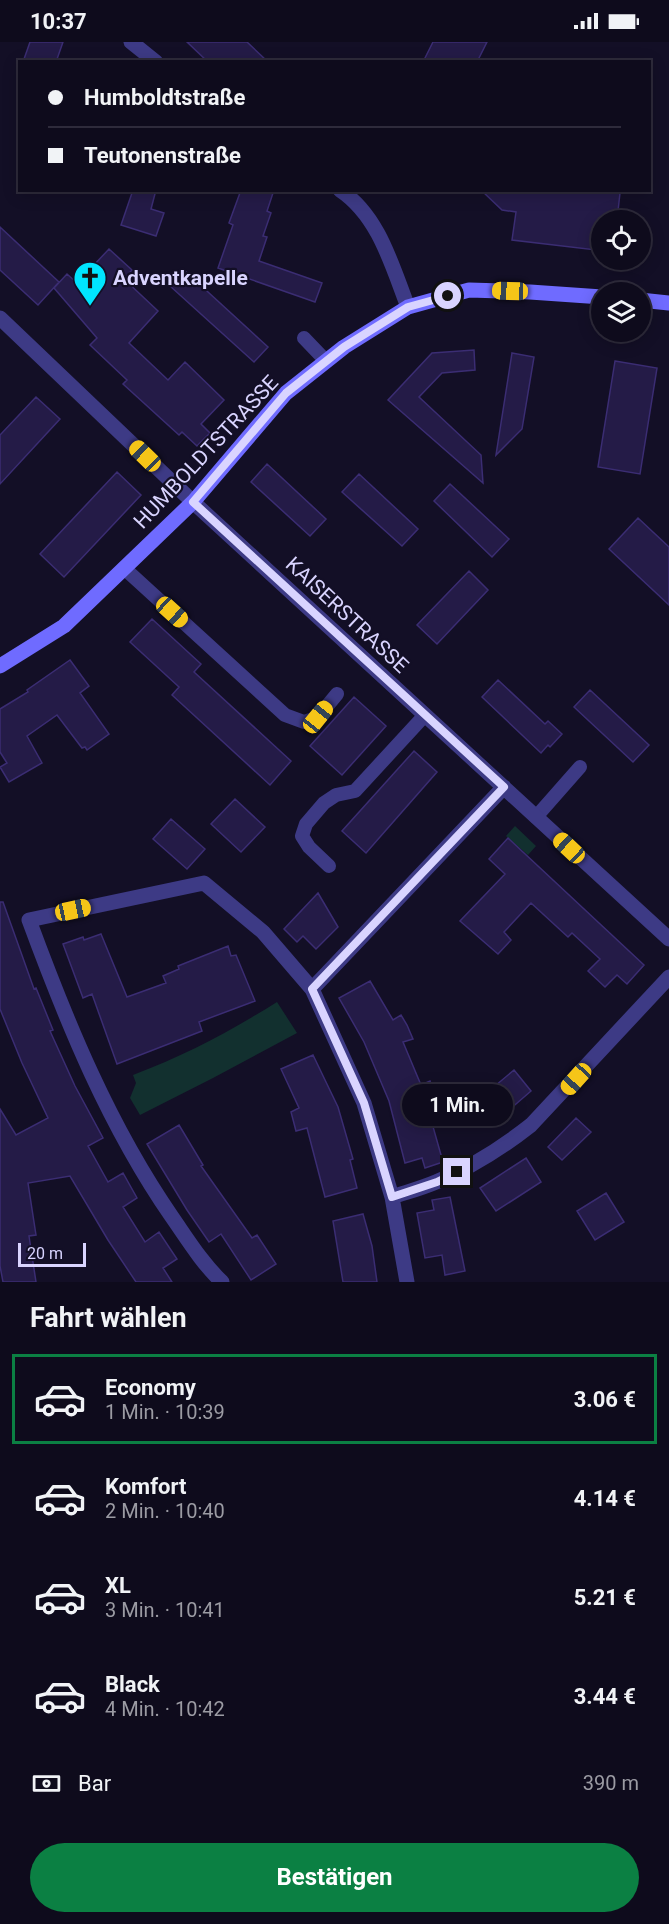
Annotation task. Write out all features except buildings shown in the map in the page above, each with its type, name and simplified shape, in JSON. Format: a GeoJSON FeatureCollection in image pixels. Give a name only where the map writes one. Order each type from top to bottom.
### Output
{"type":"FeatureCollection","features":[{"type":"Feature","properties":{"kind":"street"},"geometry":{"type":"LineString","coordinates":[[131,42],[154,60]]}},
{"type":"Feature","properties":{"kind":"street"},"geometry":{"type":"LineString","coordinates":[[343,192],[370,220],[384,246],[408,307]]}},
{"type":"Feature","properties":{"kind":"street","name":"HUMBOLDTSTRASSE"},"geometry":{"type":"LineString","coordinates":[[0,666],[64,626],[193,502],[286,393],[344,347],[408,307],[469,290],[591,296]]}},
{"type":"Feature","properties":{"kind":"street"},"geometry":{"type":"LineString","coordinates":[[651,301],[669,303]]}},
{"type":"Feature","properties":{"kind":"street","name":"KAISERSTRASSE"},"geometry":{"type":"LineString","coordinates":[[0,318],[193,502],[669,939]]}},
{"type":"Feature","properties":{"kind":"street"},"geometry":{"type":"LineString","coordinates":[[312,989],[504,787]]}},
{"type":"Feature","properties":{"kind":"street"},"geometry":{"type":"LineString","coordinates":[[222,1282],[207,1268],[153,1189],[107,1106],[64,1013],[29,920],[204,883],[263,932],[312,989],[364,1103],[392,1197],[407,1282]]}},
{"type":"Feature","properties":{"kind":"street"},"geometry":{"type":"LineString","coordinates":[[392,1197],[437,1182],[511,1141],[531,1125],[669,977]]}},
{"type":"Feature","properties":{"kind":"lane"},"geometry":{"type":"LineString","coordinates":[[304,338],[326,361]]}},
{"type":"Feature","properties":{"kind":"lane"},"geometry":{"type":"LineString","coordinates":[[124,568],[285,715],[304,722],[318,717],[337,694]]}},
{"type":"Feature","properties":{"kind":"lane"},"geometry":{"type":"LineString","coordinates":[[330,866],[309,848],[302,836],[306,824],[324,803],[336,795],[355,791],[425,715]]}},
{"type":"Feature","properties":{"kind":"lane"},"geometry":{"type":"LineString","coordinates":[[536,817],[580,767]]}},
{"type":"Feature","properties":{"kind":"green space"},"geometry":{"type":"Polygon","coordinates":[[[515,826],[536,846],[528,855],[506,836],[515,826]]]}},
{"type":"Feature","properties":{"kind":"green space"},"geometry":{"type":"Polygon","coordinates":[[[277,1002],[297,1033],[140,1115],[130,1098],[136,1083],[133,1075],[207,1042],[277,1002]]]}},
{"type":"Feature","properties":{"kind":"place","name":"Adventkapelle"},"geometry":{"type":"Point","coordinates":[90,307]}},
{"type":"Feature","properties":{"kind":"route"},"geometry":{"type":"LineString","coordinates":[[448,296],[408,307],[344,347],[286,393],[193,502],[504,787],[312,989],[364,1103],[392,1197],[437,1182],[457,1172]]}}]}
